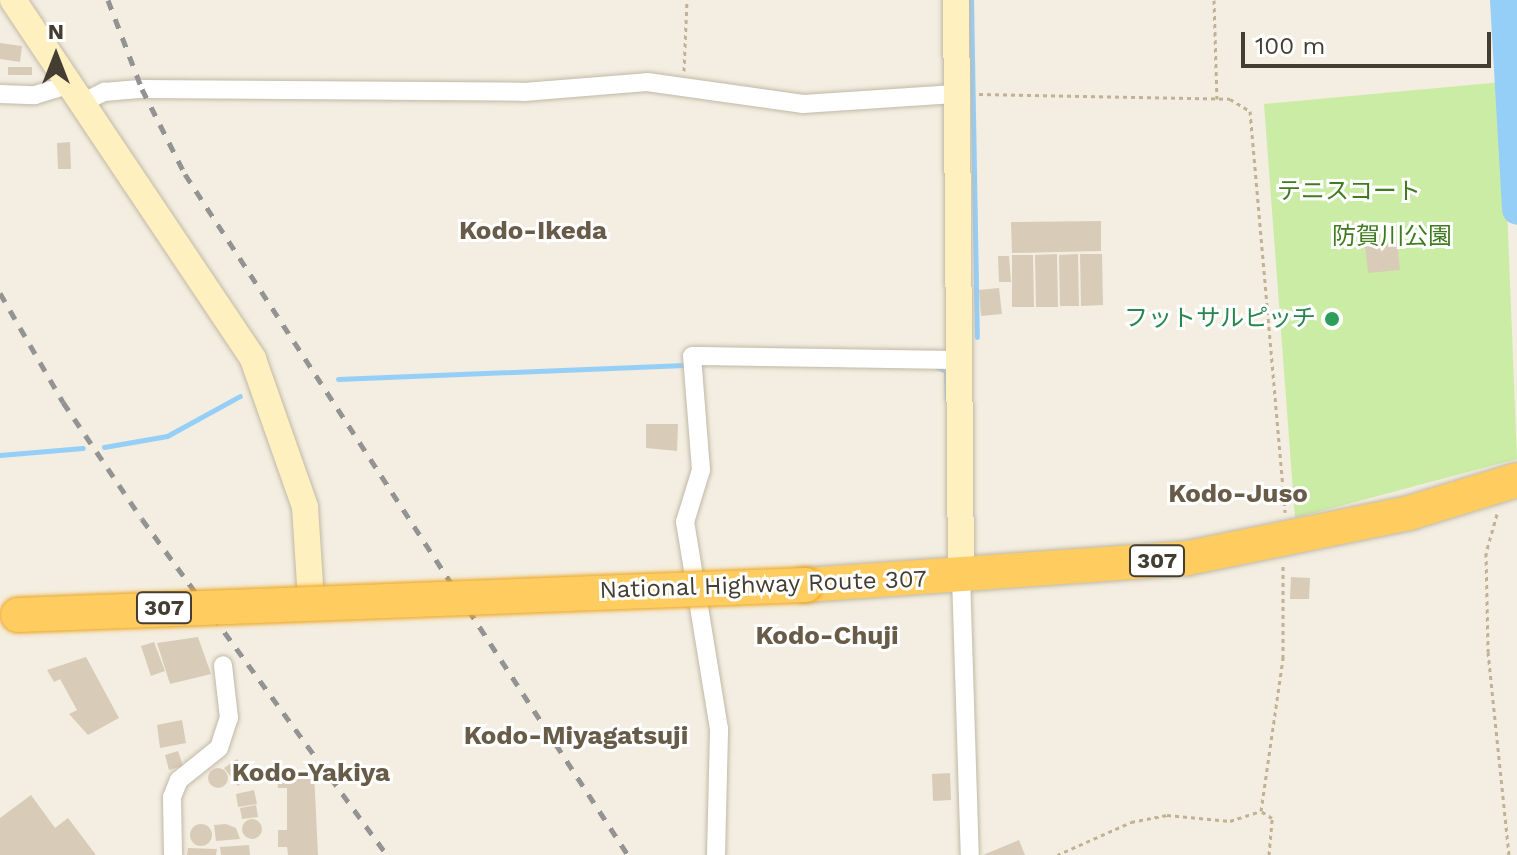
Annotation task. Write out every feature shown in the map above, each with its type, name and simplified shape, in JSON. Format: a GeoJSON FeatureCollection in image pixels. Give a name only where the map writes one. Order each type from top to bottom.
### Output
{"type":"FeatureCollection","features":[{"type":"Feature","properties":{"kind":"highway","name":"National Highway Route 307"},"geometry":{"type":"LineString","coordinates":[[9,616],[311,600],[805,585],[1188,558],[1284,540],[1509,483]]}},
{"type":"Feature","properties":{"kind":"street"},"geometry":{"type":"LineString","coordinates":[[13,0],[197,270],[253,359],[287,443],[305,507],[311,600]]}},
{"type":"Feature","properties":{"kind":"street"},"geometry":{"type":"LineString","coordinates":[[956,0],[961,576],[970,855]]}},
{"type":"Feature","properties":{"kind":"street"},"geometry":{"type":"LineString","coordinates":[[0,94],[142,89],[679,86],[803,104],[955,94]]}},
{"type":"Feature","properties":{"kind":"street"},"geometry":{"type":"LineString","coordinates":[[716,855],[719,729],[685,522],[701,470],[692,356],[960,360]]}},
{"type":"Feature","properties":{"kind":"street"},"geometry":{"type":"LineString","coordinates":[[173,855],[172,797],[179,780],[219,748],[229,718],[223,665]]}},
{"type":"Feature","properties":{"kind":"path"},"geometry":{"type":"LineString","coordinates":[[679,86],[687,0]]}},
{"type":"Feature","properties":{"kind":"path"},"geometry":{"type":"LineString","coordinates":[[1214,0],[1217,99]]}},
{"type":"Feature","properties":{"kind":"path"},"geometry":{"type":"LineString","coordinates":[[955,94],[1217,99],[1250,111],[1284,540],[1283,658],[1261,811]]}},
{"type":"Feature","properties":{"kind":"path"},"geometry":{"type":"LineString","coordinates":[[1509,483],[1486,553],[1488,652],[1509,855]]}},
{"type":"Feature","properties":{"kind":"path"},"geometry":{"type":"LineString","coordinates":[[1057,855],[1131,822],[1167,815],[1230,821],[1261,811]]}},
{"type":"Feature","properties":{"kind":"path"},"geometry":{"type":"LineString","coordinates":[[1261,811],[1272,818],[1269,855]]}},
{"type":"Feature","properties":{"kind":"green space","name":"防賀川公園"},"geometry":{"type":"Polygon","coordinates":[[[1502,82],[1517,459],[1295,518],[1264,104],[1502,82]]]}},
{"type":"Feature","properties":{"kind":"building"},"geometry":{"type":"Polygon","coordinates":[[[0,43],[22,46],[20,62],[0,59],[0,43]]]}},
{"type":"Feature","properties":{"kind":"building"},"geometry":{"type":"Polygon","coordinates":[[[8,67],[32,67],[32,75],[8,75],[8,67]]]}},
{"type":"Feature","properties":{"kind":"building"},"geometry":{"type":"Polygon","coordinates":[[[70,142],[71,169],[58,169],[57,143],[70,142]]]}},
{"type":"Feature","properties":{"kind":"building"},"geometry":{"type":"Polygon","coordinates":[[[1101,221],[1101,251],[1012,253],[1011,222],[1101,221]]]}},
{"type":"Feature","properties":{"kind":"building"},"geometry":{"type":"Polygon","coordinates":[[[1397,242],[1400,270],[1368,273],[1365,245],[1397,242]]]}},
{"type":"Feature","properties":{"kind":"building"},"geometry":{"type":"Polygon","coordinates":[[[1057,254],[1058,307],[1036,307],[1035,255],[1057,254]]]}},
{"type":"Feature","properties":{"kind":"building"},"geometry":{"type":"Polygon","coordinates":[[[1078,254],[1079,306],[1060,306],[1059,255],[1078,254]]]}},
{"type":"Feature","properties":{"kind":"building"},"geometry":{"type":"Polygon","coordinates":[[[1080,254],[1102,254],[1103,305],[1081,306],[1080,254]]]}},
{"type":"Feature","properties":{"kind":"building"},"geometry":{"type":"Polygon","coordinates":[[[1012,255],[1033,255],[1034,307],[1012,307],[1012,255]]]}},
{"type":"Feature","properties":{"kind":"building"},"geometry":{"type":"Polygon","coordinates":[[[998,256],[1009,256],[1011,282],[999,282],[998,256]]]}},
{"type":"Feature","properties":{"kind":"building"},"geometry":{"type":"Polygon","coordinates":[[[999,288],[1002,314],[981,316],[979,290],[999,288]]]}},
{"type":"Feature","properties":{"kind":"building"},"geometry":{"type":"Polygon","coordinates":[[[646,424],[678,424],[677,451],[646,448],[646,424]]]}},
{"type":"Feature","properties":{"kind":"building"},"geometry":{"type":"Polygon","coordinates":[[[1291,577],[1310,578],[1309,599],[1290,599],[1291,577]]]}},
{"type":"Feature","properties":{"kind":"building"},"geometry":{"type":"Polygon","coordinates":[[[198,637],[211,674],[170,684],[157,643],[198,637]]]}},
{"type":"Feature","properties":{"kind":"building"},"geometry":{"type":"Polygon","coordinates":[[[154,642],[165,671],[151,676],[141,646],[154,642]]]}},
{"type":"Feature","properties":{"kind":"building"},"geometry":{"type":"Polygon","coordinates":[[[86,657],[119,718],[88,735],[69,714],[77,710],[60,679],[54,682],[47,670],[86,657]]]}},
{"type":"Feature","properties":{"kind":"building"},"geometry":{"type":"Polygon","coordinates":[[[182,720],[186,743],[160,748],[157,725],[182,720]]]}},
{"type":"Feature","properties":{"kind":"building"},"geometry":{"type":"Polygon","coordinates":[[[178,751],[183,766],[169,770],[165,755],[178,751]]]}},
{"type":"Feature","properties":{"kind":"building"},"geometry":{"type":"Polygon","coordinates":[[[237,759],[249,775],[238,786],[224,768],[237,759]]]}},
{"type":"Feature","properties":{"kind":"building"},"geometry":{"type":"Polygon","coordinates":[[[218,768],[225,771],[228,778],[225,785],[218,788],[211,785],[208,778],[211,771],[218,768]]]}},
{"type":"Feature","properties":{"kind":"building"},"geometry":{"type":"Polygon","coordinates":[[[277,773],[314,773],[318,855],[288,855],[287,847],[278,847],[278,830],[287,830],[287,788],[278,788],[277,773]]]}},
{"type":"Feature","properties":{"kind":"building"},"geometry":{"type":"Polygon","coordinates":[[[950,773],[951,800],[933,801],[932,774],[950,773]]]}},
{"type":"Feature","properties":{"kind":"building"},"geometry":{"type":"Polygon","coordinates":[[[254,790],[257,804],[238,807],[236,794],[254,790]]]}},
{"type":"Feature","properties":{"kind":"building"},"geometry":{"type":"Polygon","coordinates":[[[31,795],[55,828],[68,818],[96,855],[0,855],[0,818],[31,795]]]}},
{"type":"Feature","properties":{"kind":"building"},"geometry":{"type":"Polygon","coordinates":[[[256,805],[258,817],[242,819],[240,808],[256,805]]]}},
{"type":"Feature","properties":{"kind":"building"},"geometry":{"type":"Polygon","coordinates":[[[252,819],[259,822],[262,829],[259,836],[252,839],[245,836],[242,829],[245,822],[252,819]]]}},
{"type":"Feature","properties":{"kind":"building"},"geometry":{"type":"Polygon","coordinates":[[[201,824],[209,827],[212,835],[209,843],[201,846],[193,843],[190,835],[193,827],[201,824]]]}},
{"type":"Feature","properties":{"kind":"building"},"geometry":{"type":"Polygon","coordinates":[[[226,824],[236,828],[240,839],[216,841],[214,825],[226,824]]]}},
{"type":"Feature","properties":{"kind":"building"},"geometry":{"type":"Polygon","coordinates":[[[1019,840],[1025,855],[983,855],[1019,840]]]}},
{"type":"Feature","properties":{"kind":"building"},"geometry":{"type":"Polygon","coordinates":[[[249,845],[250,855],[221,855],[220,847],[249,845]]]}},
{"type":"Feature","properties":{"kind":"building"},"geometry":{"type":"Polygon","coordinates":[[[188,848],[217,849],[216,855],[187,855],[188,848]]]}},
{"type":"Feature","properties":{"kind":"waterway"},"geometry":{"type":"LineString","coordinates":[[971,0],[977,337]]}},
{"type":"Feature","properties":{"kind":"waterway"},"geometry":{"type":"LineString","coordinates":[[1505,0],[1517,210]]}},
{"type":"Feature","properties":{"kind":"waterway"},"geometry":{"type":"LineString","coordinates":[[338,379],[691,365]]}},
{"type":"Feature","properties":{"kind":"waterway"},"geometry":{"type":"LineString","coordinates":[[937,367],[946,371],[947,399]]}},
{"type":"Feature","properties":{"kind":"waterway"},"geometry":{"type":"LineString","coordinates":[[104,447],[167,436],[240,396]]}},
{"type":"Feature","properties":{"kind":"waterway"},"geometry":{"type":"LineString","coordinates":[[0,455],[83,448]]}},
{"type":"Feature","properties":{"kind":"railway"},"geometry":{"type":"LineString","coordinates":[[108,0],[142,89],[185,174],[628,855]]}},
{"type":"Feature","properties":{"kind":"railway"},"geometry":{"type":"LineString","coordinates":[[0,293],[63,402],[142,519],[387,855]]}},
{"type":"Feature","properties":{"kind":"place","name":"フットサルピッチ"},"geometry":{"type":"Point","coordinates":[1332,319]}},
{"type":"Feature","properties":{"kind":"district","name":"Kodo-Ikeda"},"geometry":{"type":"Point","coordinates":[533,231]}},
{"type":"Feature","properties":{"kind":"district","name":"Kodo-Juso"},"geometry":{"type":"Point","coordinates":[1238,494]}},
{"type":"Feature","properties":{"kind":"district","name":"Kodo-Chuji"},"geometry":{"type":"Point","coordinates":[827,636]}},
{"type":"Feature","properties":{"kind":"district","name":"Kodo-Miyagatsuji"},"geometry":{"type":"Point","coordinates":[576,736]}},
{"type":"Feature","properties":{"kind":"district","name":"Kodo-Yakiya"},"geometry":{"type":"Point","coordinates":[311,773]}},
{"type":"Feature","properties":{"kind":"park label","name":"テニスコート"},"geometry":{"type":"Point","coordinates":[1349,192]}}]}
